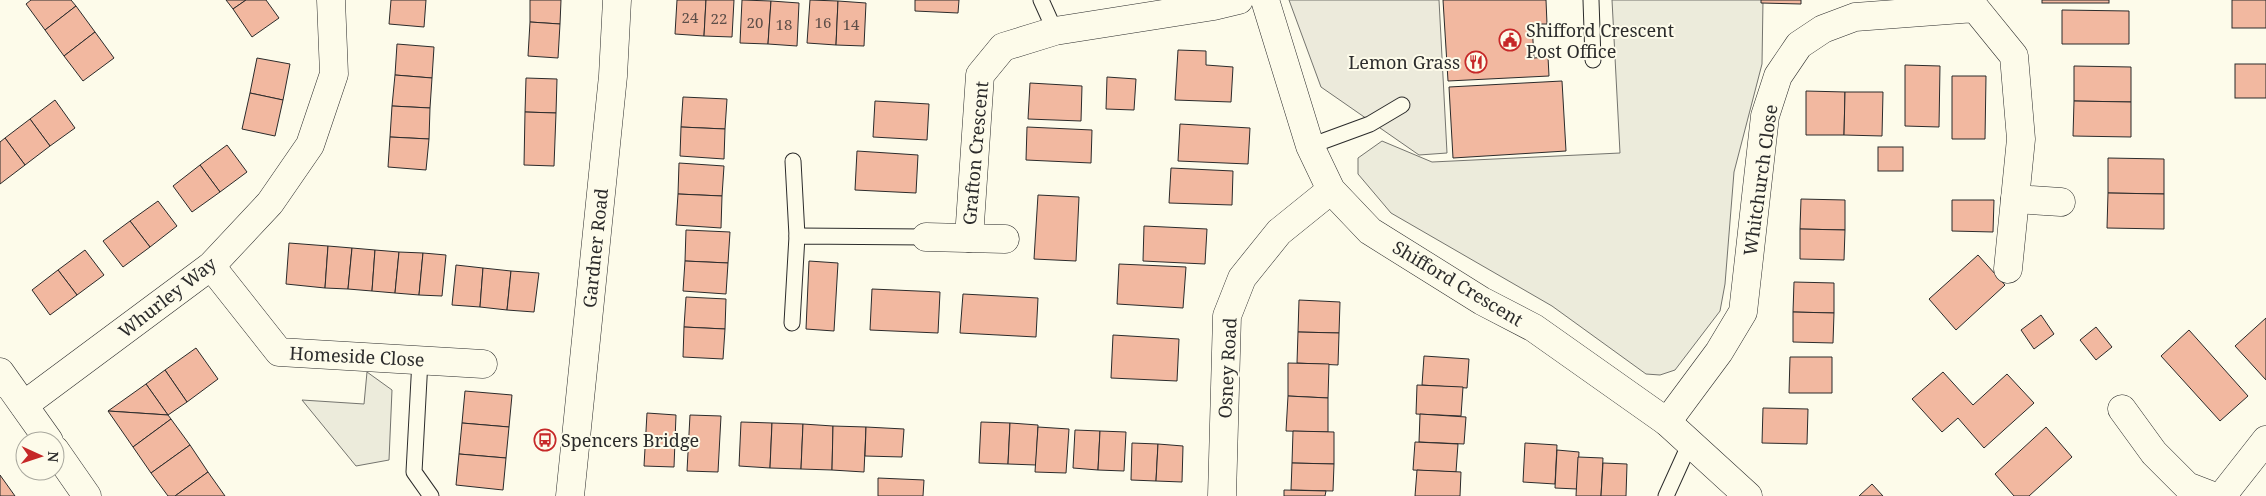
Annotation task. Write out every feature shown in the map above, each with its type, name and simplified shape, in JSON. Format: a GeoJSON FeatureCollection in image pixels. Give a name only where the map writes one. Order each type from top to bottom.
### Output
{"type":"FeatureCollection","features":[{"type":"Feature","properties":{"kind":"street","name":"Whurley Way"},"geometry":{"type":"LineString","coordinates":[[24,406],[211,266],[270,202],[310,145],[334,74],[331,0]]}},
{"type":"Feature","properties":{"kind":"street","name":"Gardner Road"},"geometry":{"type":"LineString","coordinates":[[570,496],[613,76],[617,0]]}},
{"type":"Feature","properties":{"kind":"street","name":"Grafton Crescent"},"geometry":{"type":"LineString","coordinates":[[969,238],[980,75],[1003,47],[1055,31],[1214,6],[1239,0]]}},
{"type":"Feature","properties":{"kind":"street","name":"Shifford Crescent"},"geometry":{"type":"LineString","coordinates":[[1265,0],[1310,146],[1331,190],[1370,231],[1482,301],[1534,328],[1667,422],[1748,496]]}},
{"type":"Feature","properties":{"kind":"street","name":"Whitchurch Close"},"geometry":{"type":"LineString","coordinates":[[1667,422],[1719,352],[1743,312],[1765,116],[1778,76],[1799,45],[1823,29],[1855,18],[1976,4],[2014,56],[2021,139],[2008,269]]}},
{"type":"Feature","properties":{"kind":"street","name":"Osney Road"},"geometry":{"type":"LineString","coordinates":[[1222,496],[1228,316],[1242,278],[1278,232],[1331,190]]}},
{"type":"Feature","properties":{"kind":"street"},"geometry":{"type":"LineString","coordinates":[[2015,199],[2061,202]]}},
{"type":"Feature","properties":{"kind":"street","name":"Grafton Crescent"},"geometry":{"type":"LineString","coordinates":[[926,236],[1005,239]]}},
{"type":"Feature","properties":{"kind":"street","name":"Homeside Close"},"geometry":{"type":"LineString","coordinates":[[211,266],[279,352],[483,364]]}},
{"type":"Feature","properties":{"kind":"street"},"geometry":{"type":"LineString","coordinates":[[0,372],[42,431]]}},
{"type":"Feature","properties":{"kind":"street"},"geometry":{"type":"LineString","coordinates":[[2122,409],[2154,453],[2187,486],[2212,496]]}},
{"type":"Feature","properties":{"kind":"street"},"geometry":{"type":"LineString","coordinates":[[2222,496],[2266,440]]}},
{"type":"Feature","properties":{"kind":"street"},"geometry":{"type":"LineString","coordinates":[[65,464],[87,496]]}},
{"type":"Feature","properties":{"kind":"lane"},"geometry":{"type":"LineString","coordinates":[[1041,0],[1055,31]]}},
{"type":"Feature","properties":{"kind":"lane"},"geometry":{"type":"LineString","coordinates":[[1591,0],[1593,60]]}},
{"type":"Feature","properties":{"kind":"lane"},"geometry":{"type":"LineString","coordinates":[[1310,146],[1370,124],[1402,105]]}},
{"type":"Feature","properties":{"kind":"lane"},"geometry":{"type":"LineString","coordinates":[[792,323],[797,236],[793,161]]}},
{"type":"Feature","properties":{"kind":"lane"},"geometry":{"type":"LineString","coordinates":[[797,236],[926,236]]}},
{"type":"Feature","properties":{"kind":"lane"},"geometry":{"type":"LineString","coordinates":[[420,360],[414,472],[431,496]]}},
{"type":"Feature","properties":{"kind":"lane"},"geometry":{"type":"LineString","coordinates":[[1666,496],[1690,443]]}},
{"type":"Feature","properties":{"kind":"shaded area"},"geometry":{"type":"Polygon","coordinates":[[[1289,0],[1439,0],[1447,153],[1419,155],[1321,87],[1289,0]]]}},
{"type":"Feature","properties":{"kind":"shaded area"},"geometry":{"type":"Polygon","coordinates":[[[1612,0],[1763,0],[1762,64],[1734,172],[1725,284],[1720,311],[1675,370],[1660,375],[1646,374],[1552,306],[1391,213],[1358,174],[1358,158],[1382,141],[1432,162],[1620,153],[1612,0]]]}},
{"type":"Feature","properties":{"kind":"shaded area"},"geometry":{"type":"Polygon","coordinates":[[[367,372],[392,390],[389,460],[356,466],[302,400],[364,404],[367,372]]]}},
{"type":"Feature","properties":{"kind":"building"},"geometry":{"type":"Polygon","coordinates":[[[31,0],[71,0],[76,6],[45,30],[26,4],[31,0]]]}},
{"type":"Feature","properties":{"kind":"building"},"geometry":{"type":"Polygon","coordinates":[[[226,0],[246,0],[233,9],[226,0]]]}},
{"type":"Feature","properties":{"kind":"building"},"geometry":{"type":"Polygon","coordinates":[[[246,0],[266,0],[279,18],[252,37],[233,9],[246,0]]]}},
{"type":"Feature","properties":{"kind":"building"},"geometry":{"type":"Polygon","coordinates":[[[391,0],[426,0],[424,27],[389,24],[391,0]]]}},
{"type":"Feature","properties":{"kind":"building"},"geometry":{"type":"Polygon","coordinates":[[[530,0],[561,0],[560,24],[530,22],[530,0]]]}},
{"type":"Feature","properties":{"kind":"building"},"geometry":{"type":"Polygon","coordinates":[[[677,0],[706,0],[704,36],[675,34],[677,0]]]}},
{"type":"Feature","properties":{"kind":"building"},"geometry":{"type":"Polygon","coordinates":[[[706,0],[734,0],[732,37],[704,36],[706,0]]]}},
{"type":"Feature","properties":{"kind":"building"},"geometry":{"type":"Polygon","coordinates":[[[742,0],[771,1],[768,44],[740,43],[742,0]]]}},
{"type":"Feature","properties":{"kind":"building"},"geometry":{"type":"Polygon","coordinates":[[[810,0],[838,1],[836,45],[807,43],[810,0]]]}},
{"type":"Feature","properties":{"kind":"building"},"geometry":{"type":"Polygon","coordinates":[[[915,0],[959,0],[958,13],[915,11],[915,0]]]}},
{"type":"Feature","properties":{"kind":"building"},"geometry":{"type":"Polygon","coordinates":[[[1443,0],[1546,0],[1547,24],[1532,24],[1534,58],[1548,57],[1549,76],[1448,81],[1443,0]]]}},
{"type":"Feature","properties":{"kind":"building"},"geometry":{"type":"Polygon","coordinates":[[[1761,0],[1801,0],[1801,4],[1761,3],[1761,0]]]}},
{"type":"Feature","properties":{"kind":"building"},"geometry":{"type":"Polygon","coordinates":[[[2042,0],[2109,0],[2109,3],[2042,3],[2042,0]]]}},
{"type":"Feature","properties":{"kind":"building"},"geometry":{"type":"Polygon","coordinates":[[[2232,0],[2266,0],[2266,28],[2232,28],[2232,0]]]}},
{"type":"Feature","properties":{"kind":"building"},"geometry":{"type":"Polygon","coordinates":[[[771,1],[799,3],[797,46],[768,44],[771,1]]]}},
{"type":"Feature","properties":{"kind":"building"},"geometry":{"type":"Polygon","coordinates":[[[838,1],[866,3],[864,46],[836,45],[838,1]]]}},
{"type":"Feature","properties":{"kind":"building"},"geometry":{"type":"Polygon","coordinates":[[[76,6],[95,32],[64,56],[45,30],[76,6]]]}},
{"type":"Feature","properties":{"kind":"building"},"geometry":{"type":"Polygon","coordinates":[[[2062,10],[2129,11],[2129,44],[2062,44],[2062,10]]]}},
{"type":"Feature","properties":{"kind":"building"},"geometry":{"type":"Polygon","coordinates":[[[530,22],[560,24],[558,58],[528,56],[530,22]]]}},
{"type":"Feature","properties":{"kind":"building"},"geometry":{"type":"Polygon","coordinates":[[[95,32],[114,58],[83,81],[64,56],[95,32]]]}},
{"type":"Feature","properties":{"kind":"building"},"geometry":{"type":"Polygon","coordinates":[[[397,44],[434,47],[432,78],[395,75],[397,44]]]}},
{"type":"Feature","properties":{"kind":"building"},"geometry":{"type":"Polygon","coordinates":[[[1178,50],[1206,51],[1206,65],[1233,67],[1231,102],[1175,100],[1178,50]]]}},
{"type":"Feature","properties":{"kind":"building"},"geometry":{"type":"Polygon","coordinates":[[[257,58],[290,64],[283,100],[250,93],[257,58]]]}},
{"type":"Feature","properties":{"kind":"building"},"geometry":{"type":"Polygon","coordinates":[[[2235,64],[2266,64],[2266,98],[2235,98],[2235,64]]]}},
{"type":"Feature","properties":{"kind":"building"},"geometry":{"type":"Polygon","coordinates":[[[1905,65],[1940,66],[1939,127],[1905,126],[1905,65]]]}},
{"type":"Feature","properties":{"kind":"building"},"geometry":{"type":"Polygon","coordinates":[[[2074,66],[2131,67],[2131,102],[2074,101],[2074,66]]]}},
{"type":"Feature","properties":{"kind":"building"},"geometry":{"type":"Polygon","coordinates":[[[395,75],[432,78],[430,108],[392,106],[395,75]]]}},
{"type":"Feature","properties":{"kind":"building"},"geometry":{"type":"Polygon","coordinates":[[[1952,76],[1986,76],[1985,139],[1952,139],[1952,76]]]}},
{"type":"Feature","properties":{"kind":"building"},"geometry":{"type":"Polygon","coordinates":[[[1107,77],[1136,79],[1134,110],[1106,109],[1107,77]]]}},
{"type":"Feature","properties":{"kind":"building"},"geometry":{"type":"Polygon","coordinates":[[[526,78],[557,79],[556,113],[525,112],[526,78]]]}},
{"type":"Feature","properties":{"kind":"building"},"geometry":{"type":"Polygon","coordinates":[[[1562,81],[1566,151],[1453,158],[1449,87],[1562,81]]]}},
{"type":"Feature","properties":{"kind":"building"},"geometry":{"type":"Polygon","coordinates":[[[1030,83],[1082,86],[1081,121],[1028,119],[1030,83]]]}},
{"type":"Feature","properties":{"kind":"building"},"geometry":{"type":"Polygon","coordinates":[[[1806,91],[1845,92],[1844,135],[1806,135],[1806,91]]]}},
{"type":"Feature","properties":{"kind":"building"},"geometry":{"type":"Polygon","coordinates":[[[1845,92],[1883,92],[1882,136],[1844,135],[1845,92]]]}},
{"type":"Feature","properties":{"kind":"building"},"geometry":{"type":"Polygon","coordinates":[[[250,93],[283,100],[275,136],[242,129],[250,93]]]}},
{"type":"Feature","properties":{"kind":"building"},"geometry":{"type":"Polygon","coordinates":[[[683,97],[727,99],[725,129],[681,127],[683,97]]]}},
{"type":"Feature","properties":{"kind":"building"},"geometry":{"type":"Polygon","coordinates":[[[55,100],[75,128],[50,146],[30,119],[55,100]]]}},
{"type":"Feature","properties":{"kind":"building"},"geometry":{"type":"Polygon","coordinates":[[[875,101],[929,104],[927,140],[873,137],[875,101]]]}},
{"type":"Feature","properties":{"kind":"building"},"geometry":{"type":"Polygon","coordinates":[[[2074,101],[2131,102],[2131,137],[2073,136],[2074,101]]]}},
{"type":"Feature","properties":{"kind":"building"},"geometry":{"type":"Polygon","coordinates":[[[392,106],[430,108],[429,139],[390,137],[392,106]]]}},
{"type":"Feature","properties":{"kind":"building"},"geometry":{"type":"Polygon","coordinates":[[[525,112],[556,113],[554,166],[524,165],[525,112]]]}},
{"type":"Feature","properties":{"kind":"building"},"geometry":{"type":"Polygon","coordinates":[[[30,119],[50,146],[25,165],[5,138],[30,119]]]}},
{"type":"Feature","properties":{"kind":"building"},"geometry":{"type":"Polygon","coordinates":[[[1180,124],[1250,128],[1248,164],[1178,161],[1180,124]]]}},
{"type":"Feature","properties":{"kind":"building"},"geometry":{"type":"Polygon","coordinates":[[[681,127],[725,129],[724,159],[680,156],[681,127]]]}},
{"type":"Feature","properties":{"kind":"building"},"geometry":{"type":"Polygon","coordinates":[[[1027,127],[1092,130],[1091,163],[1026,160],[1027,127]]]}},
{"type":"Feature","properties":{"kind":"building"},"geometry":{"type":"Polygon","coordinates":[[[390,137],[429,139],[426,170],[388,167],[390,137]]]}},
{"type":"Feature","properties":{"kind":"building"},"geometry":{"type":"Polygon","coordinates":[[[5,138],[25,165],[0,184],[0,142],[5,138]]]}},
{"type":"Feature","properties":{"kind":"building"},"geometry":{"type":"Polygon","coordinates":[[[227,145],[247,172],[220,192],[200,165],[227,145]]]}},
{"type":"Feature","properties":{"kind":"building"},"geometry":{"type":"Polygon","coordinates":[[[1878,147],[1903,147],[1903,171],[1878,171],[1878,147]]]}},
{"type":"Feature","properties":{"kind":"building"},"geometry":{"type":"Polygon","coordinates":[[[857,151],[918,155],[916,193],[855,190],[857,151]]]}},
{"type":"Feature","properties":{"kind":"building"},"geometry":{"type":"Polygon","coordinates":[[[2108,158],[2164,159],[2164,194],[2108,193],[2108,158]]]}},
{"type":"Feature","properties":{"kind":"building"},"geometry":{"type":"Polygon","coordinates":[[[679,163],[724,166],[722,196],[678,194],[679,163]]]}},
{"type":"Feature","properties":{"kind":"building"},"geometry":{"type":"Polygon","coordinates":[[[200,165],[220,192],[192,212],[173,186],[200,165]]]}},
{"type":"Feature","properties":{"kind":"building"},"geometry":{"type":"Polygon","coordinates":[[[1171,168],[1233,171],[1232,205],[1169,203],[1171,168]]]}},
{"type":"Feature","properties":{"kind":"building"},"geometry":{"type":"Polygon","coordinates":[[[2108,193],[2164,194],[2164,229],[2107,228],[2108,193]]]}},
{"type":"Feature","properties":{"kind":"building"},"geometry":{"type":"Polygon","coordinates":[[[678,194],[722,196],[721,228],[676,225],[678,194]]]}},
{"type":"Feature","properties":{"kind":"building"},"geometry":{"type":"Polygon","coordinates":[[[1038,195],[1079,197],[1076,261],[1034,259],[1038,195]]]}},
{"type":"Feature","properties":{"kind":"building"},"geometry":{"type":"Polygon","coordinates":[[[1801,199],[1845,200],[1845,230],[1800,229],[1801,199]]]}},
{"type":"Feature","properties":{"kind":"building"},"geometry":{"type":"Polygon","coordinates":[[[1952,200],[1994,200],[1993,232],[1952,231],[1952,200]]]}},
{"type":"Feature","properties":{"kind":"building"},"geometry":{"type":"Polygon","coordinates":[[[158,201],[177,226],[150,247],[130,221],[158,201]]]}},
{"type":"Feature","properties":{"kind":"building"},"geometry":{"type":"Polygon","coordinates":[[[130,221],[150,247],[123,267],[103,241],[130,221]]]}},
{"type":"Feature","properties":{"kind":"building"},"geometry":{"type":"Polygon","coordinates":[[[1144,226],[1207,229],[1205,264],[1143,261],[1144,226]]]}},
{"type":"Feature","properties":{"kind":"building"},"geometry":{"type":"Polygon","coordinates":[[[1800,229],[1845,230],[1844,260],[1800,259],[1800,229]]]}},
{"type":"Feature","properties":{"kind":"building"},"geometry":{"type":"Polygon","coordinates":[[[686,230],[730,232],[728,263],[685,261],[686,230]]]}},
{"type":"Feature","properties":{"kind":"building"},"geometry":{"type":"Polygon","coordinates":[[[289,243],[328,246],[325,288],[286,284],[289,243]]]}},
{"type":"Feature","properties":{"kind":"building"},"geometry":{"type":"Polygon","coordinates":[[[328,246],[352,248],[348,289],[325,288],[328,246]]]}},
{"type":"Feature","properties":{"kind":"building"},"geometry":{"type":"Polygon","coordinates":[[[352,248],[375,250],[372,291],[348,289],[352,248]]]}},
{"type":"Feature","properties":{"kind":"building"},"geometry":{"type":"Polygon","coordinates":[[[85,250],[104,275],[77,295],[58,270],[85,250]]]}},
{"type":"Feature","properties":{"kind":"building"},"geometry":{"type":"Polygon","coordinates":[[[375,250],[399,252],[395,293],[372,291],[375,250]]]}},
{"type":"Feature","properties":{"kind":"building"},"geometry":{"type":"Polygon","coordinates":[[[399,252],[423,253],[419,295],[395,293],[399,252]]]}},
{"type":"Feature","properties":{"kind":"building"},"geometry":{"type":"Polygon","coordinates":[[[423,253],[446,255],[442,296],[419,295],[423,253]]]}},
{"type":"Feature","properties":{"kind":"building"},"geometry":{"type":"Polygon","coordinates":[[[1978,255],[2005,285],[1956,330],[1929,299],[1978,255]]]}},
{"type":"Feature","properties":{"kind":"building"},"geometry":{"type":"Polygon","coordinates":[[[685,261],[728,263],[726,294],[683,291],[685,261]]]}},
{"type":"Feature","properties":{"kind":"building"},"geometry":{"type":"Polygon","coordinates":[[[809,261],[838,263],[834,331],[806,329],[809,261]]]}},
{"type":"Feature","properties":{"kind":"building"},"geometry":{"type":"Polygon","coordinates":[[[1119,264],[1186,267],[1183,308],[1117,304],[1119,264]]]}},
{"type":"Feature","properties":{"kind":"building"},"geometry":{"type":"Polygon","coordinates":[[[456,265],[483,268],[480,307],[452,305],[456,265]]]}},
{"type":"Feature","properties":{"kind":"building"},"geometry":{"type":"Polygon","coordinates":[[[483,268],[511,271],[507,310],[480,307],[483,268]]]}},
{"type":"Feature","properties":{"kind":"building"},"geometry":{"type":"Polygon","coordinates":[[[58,270],[77,295],[50,315],[32,290],[58,270]]]}},
{"type":"Feature","properties":{"kind":"building"},"geometry":{"type":"Polygon","coordinates":[[[511,271],[539,273],[534,312],[507,310],[511,271]]]}},
{"type":"Feature","properties":{"kind":"building"},"geometry":{"type":"Polygon","coordinates":[[[1794,282],[1834,283],[1834,313],[1793,312],[1794,282]]]}},
{"type":"Feature","properties":{"kind":"building"},"geometry":{"type":"Polygon","coordinates":[[[872,289],[940,292],[938,333],[870,330],[872,289]]]}},
{"type":"Feature","properties":{"kind":"building"},"geometry":{"type":"Polygon","coordinates":[[[963,294],[1038,298],[1036,337],[960,333],[963,294]]]}},
{"type":"Feature","properties":{"kind":"building"},"geometry":{"type":"Polygon","coordinates":[[[686,297],[726,299],[725,329],[684,327],[686,297]]]}},
{"type":"Feature","properties":{"kind":"building"},"geometry":{"type":"Polygon","coordinates":[[[1299,300],[1340,302],[1339,333],[1298,332],[1299,300]]]}},
{"type":"Feature","properties":{"kind":"building"},"geometry":{"type":"Polygon","coordinates":[[[1793,312],[1834,313],[1833,343],[1793,342],[1793,312]]]}},
{"type":"Feature","properties":{"kind":"building"},"geometry":{"type":"Polygon","coordinates":[[[2041,315],[2054,334],[2034,349],[2021,330],[2041,315]]]}},
{"type":"Feature","properties":{"kind":"building"},"geometry":{"type":"Polygon","coordinates":[[[2266,318],[2266,380],[2235,346],[2266,318]]]}},
{"type":"Feature","properties":{"kind":"building"},"geometry":{"type":"Polygon","coordinates":[[[684,327],[725,329],[723,359],[683,357],[684,327]]]}},
{"type":"Feature","properties":{"kind":"building"},"geometry":{"type":"Polygon","coordinates":[[[2096,327],[2112,347],[2096,360],[2080,340],[2096,327]]]}},
{"type":"Feature","properties":{"kind":"building"},"geometry":{"type":"Polygon","coordinates":[[[2189,330],[2248,396],[2220,421],[2161,356],[2189,330]]]}},
{"type":"Feature","properties":{"kind":"building"},"geometry":{"type":"Polygon","coordinates":[[[1298,332],[1339,333],[1338,365],[1297,363],[1298,332]]]}},
{"type":"Feature","properties":{"kind":"building"},"geometry":{"type":"Polygon","coordinates":[[[1113,335],[1179,339],[1177,381],[1111,378],[1113,335]]]}},
{"type":"Feature","properties":{"kind":"building"},"geometry":{"type":"Polygon","coordinates":[[[196,348],[218,379],[187,402],[165,370],[196,348]]]}},
{"type":"Feature","properties":{"kind":"building"},"geometry":{"type":"Polygon","coordinates":[[[1424,356],[1469,359],[1467,388],[1422,385],[1424,356]]]}},
{"type":"Feature","properties":{"kind":"building"},"geometry":{"type":"Polygon","coordinates":[[[1790,357],[1832,357],[1832,393],[1789,393],[1790,357]]]}},
{"type":"Feature","properties":{"kind":"building"},"geometry":{"type":"Polygon","coordinates":[[[1288,363],[1329,364],[1328,398],[1288,396],[1288,363]]]}},
{"type":"Feature","properties":{"kind":"building"},"geometry":{"type":"Polygon","coordinates":[[[165,370],[187,402],[168,415],[146,384],[165,370]]]}},
{"type":"Feature","properties":{"kind":"building"},"geometry":{"type":"Polygon","coordinates":[[[1943,372],[1973,405],[2007,374],[2034,403],[1984,448],[1958,418],[1942,432],[1912,399],[1943,372]]]}},
{"type":"Feature","properties":{"kind":"building"},"geometry":{"type":"Polygon","coordinates":[[[146,384],[168,415],[108,411],[146,384]]]}},
{"type":"Feature","properties":{"kind":"building"},"geometry":{"type":"Polygon","coordinates":[[[1417,385],[1463,387],[1461,416],[1416,414],[1417,385]]]}},
{"type":"Feature","properties":{"kind":"building"},"geometry":{"type":"Polygon","coordinates":[[[465,391],[512,395],[509,427],[462,423],[465,391]]]}},
{"type":"Feature","properties":{"kind":"building"},"geometry":{"type":"Polygon","coordinates":[[[1288,396],[1328,398],[1328,432],[1286,431],[1288,396]]]}},
{"type":"Feature","properties":{"kind":"building"},"geometry":{"type":"Polygon","coordinates":[[[1763,408],[1808,409],[1807,444],[1762,443],[1763,408]]]}},
{"type":"Feature","properties":{"kind":"building"},"geometry":{"type":"Polygon","coordinates":[[[108,411],[168,415],[171,419],[133,447],[108,411]]]}},
{"type":"Feature","properties":{"kind":"building"},"geometry":{"type":"Polygon","coordinates":[[[647,413],[676,415],[674,467],[644,466],[647,413]]]}},
{"type":"Feature","properties":{"kind":"building"},"geometry":{"type":"Polygon","coordinates":[[[1420,414],[1466,417],[1464,444],[1419,442],[1420,414]]]}},
{"type":"Feature","properties":{"kind":"building"},"geometry":{"type":"Polygon","coordinates":[[[690,415],[721,416],[718,472],[687,471],[690,415]]]}},
{"type":"Feature","properties":{"kind":"building"},"geometry":{"type":"Polygon","coordinates":[[[171,419],[190,445],[151,473],[133,447],[171,419]]]}},
{"type":"Feature","properties":{"kind":"building"},"geometry":{"type":"Polygon","coordinates":[[[741,422],[772,423],[770,468],[739,466],[741,422]]]}},
{"type":"Feature","properties":{"kind":"building"},"geometry":{"type":"Polygon","coordinates":[[[981,422],[1010,423],[1008,464],[979,463],[981,422]]]}},
{"type":"Feature","properties":{"kind":"building"},"geometry":{"type":"Polygon","coordinates":[[[462,423],[509,427],[506,458],[459,454],[462,423]]]}},
{"type":"Feature","properties":{"kind":"building"},"geometry":{"type":"Polygon","coordinates":[[[772,423],[803,424],[801,469],[770,468],[772,423]]]}},
{"type":"Feature","properties":{"kind":"building"},"geometry":{"type":"Polygon","coordinates":[[[1010,423],[1038,425],[1036,465],[1008,464],[1010,423]]]}},
{"type":"Feature","properties":{"kind":"building"},"geometry":{"type":"Polygon","coordinates":[[[803,424],[833,426],[832,470],[801,469],[803,424]]]}},
{"type":"Feature","properties":{"kind":"building"},"geometry":{"type":"Polygon","coordinates":[[[833,426],[866,427],[864,472],[832,470],[833,426]]]}},
{"type":"Feature","properties":{"kind":"building"},"geometry":{"type":"Polygon","coordinates":[[[866,427],[904,429],[902,457],[865,456],[866,427]]]}},
{"type":"Feature","properties":{"kind":"building"},"geometry":{"type":"Polygon","coordinates":[[[1038,427],[1069,429],[1066,473],[1035,472],[1038,427]]]}},
{"type":"Feature","properties":{"kind":"building"},"geometry":{"type":"Polygon","coordinates":[[[2046,427],[2072,457],[2029,496],[2014,496],[1995,474],[2046,427]]]}},
{"type":"Feature","properties":{"kind":"building"},"geometry":{"type":"Polygon","coordinates":[[[1075,430],[1100,431],[1098,470],[1073,468],[1075,430]]]}},
{"type":"Feature","properties":{"kind":"building"},"geometry":{"type":"Polygon","coordinates":[[[1100,431],[1126,432],[1124,471],[1098,470],[1100,431]]]}},
{"type":"Feature","properties":{"kind":"building"},"geometry":{"type":"Polygon","coordinates":[[[1293,431],[1334,432],[1334,464],[1292,463],[1293,431]]]}},
{"type":"Feature","properties":{"kind":"building"},"geometry":{"type":"Polygon","coordinates":[[[1415,442],[1458,444],[1456,472],[1413,470],[1415,442]]]}},
{"type":"Feature","properties":{"kind":"building"},"geometry":{"type":"Polygon","coordinates":[[[1132,443],[1158,444],[1156,481],[1131,480],[1132,443]]]}},
{"type":"Feature","properties":{"kind":"building"},"geometry":{"type":"Polygon","coordinates":[[[1525,443],[1557,445],[1555,484],[1523,482],[1525,443]]]}},
{"type":"Feature","properties":{"kind":"building"},"geometry":{"type":"Polygon","coordinates":[[[1158,444],[1183,446],[1182,482],[1156,481],[1158,444]]]}},
{"type":"Feature","properties":{"kind":"building"},"geometry":{"type":"Polygon","coordinates":[[[190,445],[208,472],[175,496],[168,496],[151,473],[190,445]]]}},
{"type":"Feature","properties":{"kind":"building"},"geometry":{"type":"Polygon","coordinates":[[[1557,450],[1579,452],[1577,489],[1555,488],[1557,450]]]}},
{"type":"Feature","properties":{"kind":"building"},"geometry":{"type":"Polygon","coordinates":[[[459,454],[506,458],[503,490],[456,485],[459,454]]]}},
{"type":"Feature","properties":{"kind":"building"},"geometry":{"type":"Polygon","coordinates":[[[1578,457],[1603,458],[1601,496],[1576,496],[1578,457]]]}},
{"type":"Feature","properties":{"kind":"building"},"geometry":{"type":"Polygon","coordinates":[[[1292,463],[1334,464],[1333,491],[1291,490],[1292,463]]]}},
{"type":"Feature","properties":{"kind":"building"},"geometry":{"type":"Polygon","coordinates":[[[1603,463],[1627,464],[1626,496],[1601,496],[1603,463]]]}},
{"type":"Feature","properties":{"kind":"building"},"geometry":{"type":"Polygon","coordinates":[[[1417,470],[1461,472],[1460,496],[1415,496],[1417,470]]]}},
{"type":"Feature","properties":{"kind":"building"},"geometry":{"type":"Polygon","coordinates":[[[208,472],[225,496],[175,496],[208,472]]]}},
{"type":"Feature","properties":{"kind":"building"},"geometry":{"type":"Polygon","coordinates":[[[0,475],[15,496],[0,496],[0,475]]]}},
{"type":"Feature","properties":{"kind":"building"},"geometry":{"type":"Polygon","coordinates":[[[878,478],[924,480],[923,496],[878,496],[878,478]]]}},
{"type":"Feature","properties":{"kind":"building"},"geometry":{"type":"Polygon","coordinates":[[[1872,484],[1883,496],[1859,496],[1872,484]]]}},
{"type":"Feature","properties":{"kind":"building"},"geometry":{"type":"Polygon","coordinates":[[[1284,490],[1326,491],[1325,496],[1284,496],[1284,490]]]}},
{"type":"Feature","properties":{"kind":"place","name":"Shifford Crescent Post Office"},"geometry":{"type":"Point","coordinates":[1510,40]}},
{"type":"Feature","properties":{"kind":"place","name":"Lemon Grass"},"geometry":{"type":"Point","coordinates":[1476,62]}},
{"type":"Feature","properties":{"kind":"place","name":"Spencers Bridge"},"geometry":{"type":"Point","coordinates":[545,440]}}]}
